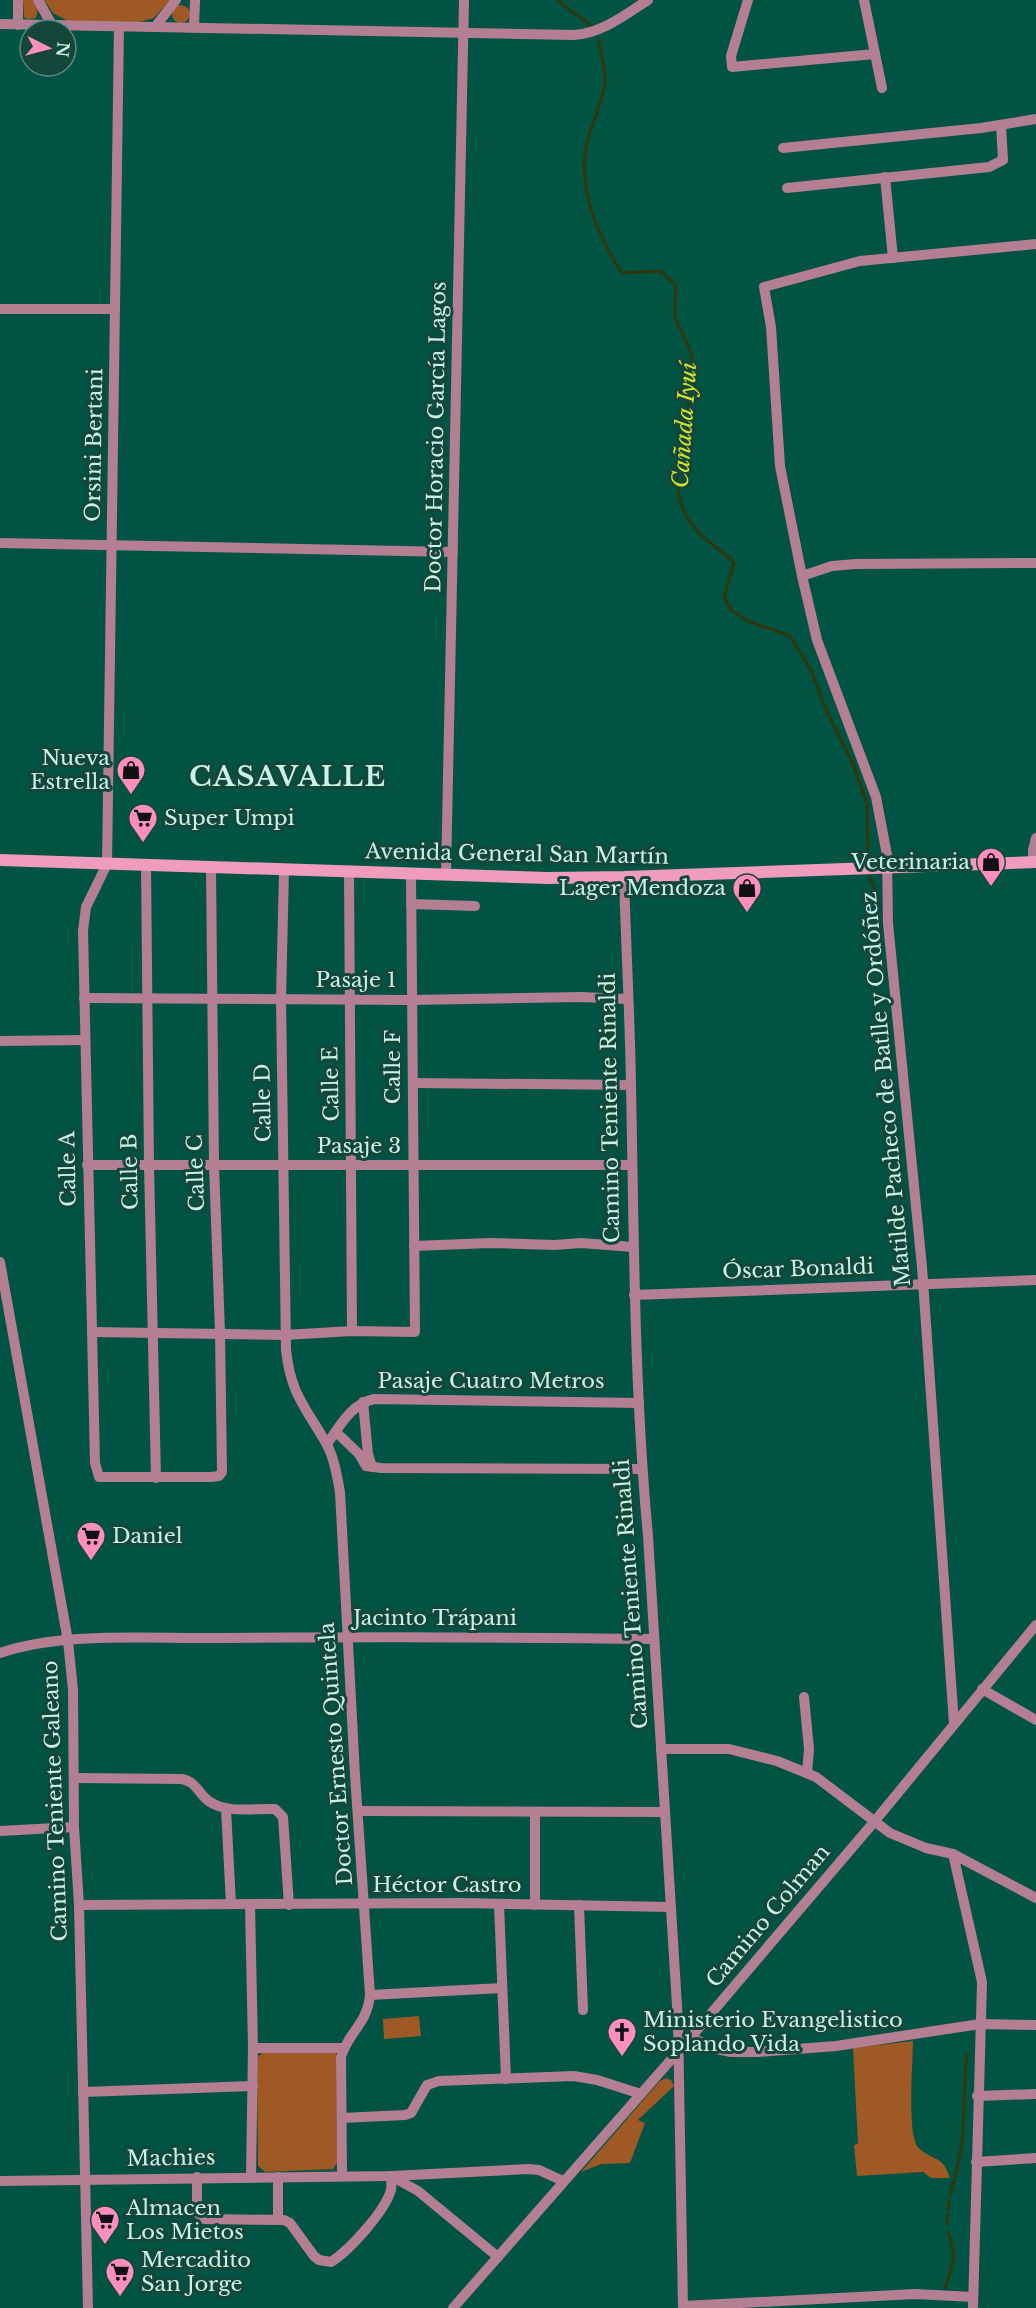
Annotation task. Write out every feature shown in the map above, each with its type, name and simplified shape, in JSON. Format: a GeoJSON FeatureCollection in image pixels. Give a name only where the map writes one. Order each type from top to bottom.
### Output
{"type":"FeatureCollection","features":[{"type":"Feature","properties":{"kind":"main road","name":"Avenida General San Martín"},"geometry":{"type":"LineString","coordinates":[[0,860],[548,878],[1035,862]]}},
{"type":"Feature","properties":{"kind":"street"},"geometry":{"type":"LineString","coordinates":[[18,0],[18,18]]}},
{"type":"Feature","properties":{"kind":"street"},"geometry":{"type":"LineString","coordinates":[[38,0],[48,18]]}},
{"type":"Feature","properties":{"kind":"street"},"geometry":{"type":"LineString","coordinates":[[155,27],[176,0]]}},
{"type":"Feature","properties":{"kind":"street"},"geometry":{"type":"LineString","coordinates":[[195,0],[195,28]]}},
{"type":"Feature","properties":{"kind":"street","name":"Doctor Horacio García Lagos"},"geometry":{"type":"LineString","coordinates":[[446,874],[464,0]]}},
{"type":"Feature","properties":{"kind":"street"},"geometry":{"type":"LineString","coordinates":[[78,25],[463,34],[587,34],[609,24],[648,0]]}},
{"type":"Feature","properties":{"kind":"street"},"geometry":{"type":"LineString","coordinates":[[748,0],[731,56],[732,67],[875,54]]}},
{"type":"Feature","properties":{"kind":"street"},"geometry":{"type":"LineString","coordinates":[[864,0],[882,88]]}},
{"type":"Feature","properties":{"kind":"street"},"geometry":{"type":"LineString","coordinates":[[0,24],[18,25]]}},
{"type":"Feature","properties":{"kind":"street","name":"Orsini Bertani"},"geometry":{"type":"LineString","coordinates":[[107,864],[119,26]]}},
{"type":"Feature","properties":{"kind":"street"},"geometry":{"type":"LineString","coordinates":[[783,148],[1000,125],[1036,119]]}},
{"type":"Feature","properties":{"kind":"street"},"geometry":{"type":"LineString","coordinates":[[787,188],[989,167],[1003,160],[1000,125]]}},
{"type":"Feature","properties":{"kind":"street"},"geometry":{"type":"LineString","coordinates":[[885,177],[893,258],[1036,244]]}},
{"type":"Feature","properties":{"kind":"street","name":"Matilde Pacheco de Batlle y Ordóñez"},"geometry":{"type":"LineString","coordinates":[[893,258],[860,261],[764,287],[771,327],[780,466],[802,576],[823,657],[876,797],[885,841],[888,868],[888,923],[923,1285],[954,1724]]}},
{"type":"Feature","properties":{"kind":"street"},"geometry":{"type":"LineString","coordinates":[[0,309],[115,309]]}},
{"type":"Feature","properties":{"kind":"street"},"geometry":{"type":"LineString","coordinates":[[0,543],[453,552]]}},
{"type":"Feature","properties":{"kind":"street"},"geometry":{"type":"LineString","coordinates":[[802,576],[832,566],[844,565],[1036,563]]}},
{"type":"Feature","properties":{"kind":"street","name":"Avenida General San Martín"},"geometry":{"type":"LineString","coordinates":[[1035,862],[1033,850],[1036,838]]}},
{"type":"Feature","properties":{"kind":"street","name":"Calle A"},"geometry":{"type":"LineString","coordinates":[[107,864],[84,914],[94,1463],[99,1477],[156,1478]]}},
{"type":"Feature","properties":{"kind":"street","name":"Calle B"},"geometry":{"type":"LineString","coordinates":[[146,865],[149,1165],[156,1478]]}},
{"type":"Feature","properties":{"kind":"street","name":"Calle C"},"geometry":{"type":"LineString","coordinates":[[156,1478],[219,1476],[222,1467],[214,1165],[211,868]]}},
{"type":"Feature","properties":{"kind":"street","name":"Calle D"},"geometry":{"type":"LineString","coordinates":[[284,870],[281,999],[285,1335]]}},
{"type":"Feature","properties":{"kind":"street","name":"Calle E"},"geometry":{"type":"LineString","coordinates":[[349,872],[352,1331]]}},
{"type":"Feature","properties":{"kind":"street","name":"Calle F"},"geometry":{"type":"LineString","coordinates":[[352,1331],[415,1332],[411,874]]}},
{"type":"Feature","properties":{"kind":"street","name":"Camino Teniente Rinaldi"},"geometry":{"type":"LineString","coordinates":[[624,877],[631,1085],[634,1295],[642,1469],[671,1907],[678,2052],[683,2307]]}},
{"type":"Feature","properties":{"kind":"street"},"geometry":{"type":"LineString","coordinates":[[411,904],[475,906]]}},
{"type":"Feature","properties":{"kind":"street","name":"Pasaje 1"},"geometry":{"type":"LineString","coordinates":[[84,998],[412,1000],[569,997],[628,999]]}},
{"type":"Feature","properties":{"kind":"street"},"geometry":{"type":"LineString","coordinates":[[0,1041],[85,1040]]}},
{"type":"Feature","properties":{"kind":"street"},"geometry":{"type":"LineString","coordinates":[[413,1083],[631,1085]]}},
{"type":"Feature","properties":{"kind":"street","name":"Pasaje 3"},"geometry":{"type":"LineString","coordinates":[[87,1165],[632,1165]]}},
{"type":"Feature","properties":{"kind":"street"},"geometry":{"type":"LineString","coordinates":[[414,1246],[581,1243],[633,1247]]}},
{"type":"Feature","properties":{"kind":"street","name":"Camino Teniente Galeano"},"geometry":{"type":"LineString","coordinates":[[0,1262],[68,1641],[74,1690],[74,1827],[79,1905],[87,2179],[88,2308]]}},
{"type":"Feature","properties":{"kind":"street","name":"Óscar Bonaldi"},"geometry":{"type":"LineString","coordinates":[[634,1295],[1036,1280]]}},
{"type":"Feature","properties":{"kind":"street"},"geometry":{"type":"LineString","coordinates":[[92,1332],[285,1335],[352,1331]]}},
{"type":"Feature","properties":{"kind":"street","name":"Doctor Ernesto Quintela"},"geometry":{"type":"LineString","coordinates":[[285,1335],[288,1373],[294,1389],[327,1444],[340,1492],[370,1995],[364,2018],[343,2048]]}},
{"type":"Feature","properties":{"kind":"street","name":"Pasaje Cuatro Metros"},"geometry":{"type":"LineString","coordinates":[[327,1444],[350,1411],[363,1402],[383,1400],[639,1402]]}},
{"type":"Feature","properties":{"kind":"street"},"geometry":{"type":"LineString","coordinates":[[363,1402],[368,1454],[372,1467]]}},
{"type":"Feature","properties":{"kind":"street"},"geometry":{"type":"LineString","coordinates":[[336,1432],[359,1454],[366,1466],[372,1467],[642,1469]]}},
{"type":"Feature","properties":{"kind":"street","name":"Camino Colman"},"geometry":{"type":"LineString","coordinates":[[453,2308],[691,2037],[874,1822],[1036,1625]]}},
{"type":"Feature","properties":{"kind":"street","name":"Jacinto Trápani"},"geometry":{"type":"LineString","coordinates":[[0,1653],[31,1644],[68,1641],[473,1636],[654,1639]]}},
{"type":"Feature","properties":{"kind":"street"},"geometry":{"type":"LineString","coordinates":[[982,1689],[1036,1720]]}},
{"type":"Feature","properties":{"kind":"street"},"geometry":{"type":"LineString","coordinates":[[804,1697],[808,1749],[807,1773]]}},
{"type":"Feature","properties":{"kind":"street"},"geometry":{"type":"LineString","coordinates":[[662,1749],[729,1749],[777,1761],[816,1777],[890,1833],[911,1842],[953,1854],[1036,1898]]}},
{"type":"Feature","properties":{"kind":"street"},"geometry":{"type":"LineString","coordinates":[[75,1778],[190,1781],[210,1802],[226,1809],[275,1809],[283,1817],[289,1905]]}},
{"type":"Feature","properties":{"kind":"street"},"geometry":{"type":"LineString","coordinates":[[226,1809],[231,1904]]}},
{"type":"Feature","properties":{"kind":"street"},"geometry":{"type":"LineString","coordinates":[[358,1811],[665,1812]]}},
{"type":"Feature","properties":{"kind":"street"},"geometry":{"type":"LineString","coordinates":[[535,1812],[535,1905]]}},
{"type":"Feature","properties":{"kind":"street"},"geometry":{"type":"LineString","coordinates":[[0,1832],[74,1827]]}},
{"type":"Feature","properties":{"kind":"street"},"geometry":{"type":"LineString","coordinates":[[683,2307],[915,2294],[973,2302],[982,1982],[953,1854]]}},
{"type":"Feature","properties":{"kind":"street"},"geometry":{"type":"LineString","coordinates":[[499,1904],[506,2079]]}},
{"type":"Feature","properties":{"kind":"street","name":"Héctor Castro"},"geometry":{"type":"LineString","coordinates":[[79,1905],[499,1904],[671,1907]]}},
{"type":"Feature","properties":{"kind":"street"},"geometry":{"type":"LineString","coordinates":[[250,1905],[254,2048],[251,2176]]}},
{"type":"Feature","properties":{"kind":"street"},"geometry":{"type":"LineString","coordinates":[[579,1905],[583,2010]]}},
{"type":"Feature","properties":{"kind":"street"},"geometry":{"type":"LineString","coordinates":[[370,1995],[502,1988]]}},
{"type":"Feature","properties":{"kind":"street"},"geometry":{"type":"LineString","coordinates":[[691,2037],[712,2048],[731,2052],[757,2052],[836,2046],[980,2024],[1036,2025]]}},
{"type":"Feature","properties":{"kind":"street"},"geometry":{"type":"LineString","coordinates":[[254,2048],[343,2048],[340,2064],[342,2176]]}},
{"type":"Feature","properties":{"kind":"street"},"geometry":{"type":"LineString","coordinates":[[342,2118],[411,2113],[432,2082],[574,2076],[597,2080],[641,2094]]}},
{"type":"Feature","properties":{"kind":"street"},"geometry":{"type":"LineString","coordinates":[[83,2092],[253,2086]]}},
{"type":"Feature","properties":{"kind":"street"},"geometry":{"type":"LineString","coordinates":[[978,2096],[1036,2094]]}},
{"type":"Feature","properties":{"kind":"street"},"geometry":{"type":"LineString","coordinates":[[976,2162],[1036,2158]]}},
{"type":"Feature","properties":{"kind":"street","name":"Machies"},"geometry":{"type":"LineString","coordinates":[[0,2181],[391,2176],[529,2169],[539,2170],[563,2181]]}},
{"type":"Feature","properties":{"kind":"street"},"geometry":{"type":"LineString","coordinates":[[197,2177],[197,2212],[204,2219],[278,2219],[290,2223],[314,2256],[319,2260],[331,2262],[353,2243],[377,2213],[391,2190],[391,2176],[418,2191],[498,2257]]}},
{"type":"Feature","properties":{"kind":"street"},"geometry":{"type":"LineString","coordinates":[[278,2177],[278,2219]]}},
{"type":"Feature","properties":{"kind":"shaded area"},"geometry":{"type":"Polygon","coordinates":[[[23,0],[33,0],[38,9],[36,18],[24,17],[23,0]]]}},
{"type":"Feature","properties":{"kind":"shaded area"},"geometry":{"type":"Polygon","coordinates":[[[44,0],[170,0],[154,18],[139,22],[78,21],[78,18],[62,18],[53,13],[44,0]]]}},
{"type":"Feature","properties":{"kind":"shaded area"},"geometry":{"type":"Polygon","coordinates":[[[181,5],[187,8],[190,14],[187,20],[181,23],[175,20],[172,14],[175,8],[181,5]]]}},
{"type":"Feature","properties":{"kind":"shaded area"},"geometry":{"type":"Polygon","coordinates":[[[419,2016],[421,2036],[384,2039],[383,2019],[419,2016]]]}},
{"type":"Feature","properties":{"kind":"shaded area"},"geometry":{"type":"Polygon","coordinates":[[[913,2041],[912,2113],[915,2139],[921,2150],[944,2165],[950,2178],[931,2178],[923,2172],[857,2176],[854,2145],[858,2144],[853,2048],[913,2041]]]}},
{"type":"Feature","properties":{"kind":"shaded area"},"geometry":{"type":"Polygon","coordinates":[[[262,2052],[334,2052],[336,2054],[337,2163],[333,2169],[265,2172],[258,2166],[257,2059],[262,2052]]]}},
{"type":"Feature","properties":{"kind":"shaded area"},"geometry":{"type":"Polygon","coordinates":[[[666,2078],[671,2080],[674,2086],[638,2120],[645,2123],[630,2163],[601,2164],[581,2172],[660,2081],[666,2078]]]}},
{"type":"Feature","properties":{"kind":"waterway","name":"Cañada Iyuí"},"geometry":{"type":"LineString","coordinates":[[558,0],[593,27]]}},
{"type":"Feature","properties":{"kind":"waterway","name":"Cañada Iyuí"},"geometry":{"type":"LineString","coordinates":[[599,40],[605,81],[586,147],[585,180],[598,229],[622,273],[660,271],[675,284],[675,315],[692,358],[690,398],[678,460],[677,481],[680,500],[693,526],[734,563],[724,597],[731,610],[748,621],[790,636],[812,672],[826,710],[853,764],[867,803],[868,862]]}},
{"type":"Feature","properties":{"kind":"waterway","name":"Cañada Iyuí"},"geometry":{"type":"LineString","coordinates":[[870,877],[875,891],[880,931]]}},
{"type":"Feature","properties":{"kind":"waterway"},"geometry":{"type":"LineString","coordinates":[[955,2177],[963,2131],[967,2054]]}},
{"type":"Feature","properties":{"kind":"waterway"},"geometry":{"type":"LineString","coordinates":[[950,2195],[954,2180]]}},
{"type":"Feature","properties":{"kind":"waterway"},"geometry":{"type":"LineString","coordinates":[[948,2209],[949,2200]]}},
{"type":"Feature","properties":{"kind":"waterway"},"geometry":{"type":"LineString","coordinates":[[947,2224],[948,2214]]}},
{"type":"Feature","properties":{"kind":"waterway"},"geometry":{"type":"LineString","coordinates":[[945,2288],[953,2260],[948,2232]]}},
{"type":"Feature","properties":{"kind":"place","name":"Nueva Estrella"},"geometry":{"type":"Point","coordinates":[131,796]}},
{"type":"Feature","properties":{"kind":"place","name":"Super Umpi"},"geometry":{"type":"Point","coordinates":[143,844]}},
{"type":"Feature","properties":{"kind":"place","name":"Veterinaria"},"geometry":{"type":"Point","coordinates":[991,888]}},
{"type":"Feature","properties":{"kind":"place","name":"Lager Mendoza"},"geometry":{"type":"Point","coordinates":[747,914]}},
{"type":"Feature","properties":{"kind":"place","name":"Daniel"},"geometry":{"type":"Point","coordinates":[91,1562]}},
{"type":"Feature","properties":{"kind":"place","name":"Ministerio Evangelistico Soplando Vida"},"geometry":{"type":"Point","coordinates":[622,2058]}},
{"type":"Feature","properties":{"kind":"place","name":"Almacen Los Mietos"},"geometry":{"type":"Point","coordinates":[105,2246]}},
{"type":"Feature","properties":{"kind":"place","name":"Mercadito San Jorge"},"geometry":{"type":"Point","coordinates":[120,2298]}},
{"type":"Feature","properties":{"kind":"district","name":"CASAVALLE"},"geometry":{"type":"Point","coordinates":[288,777]}}]}
